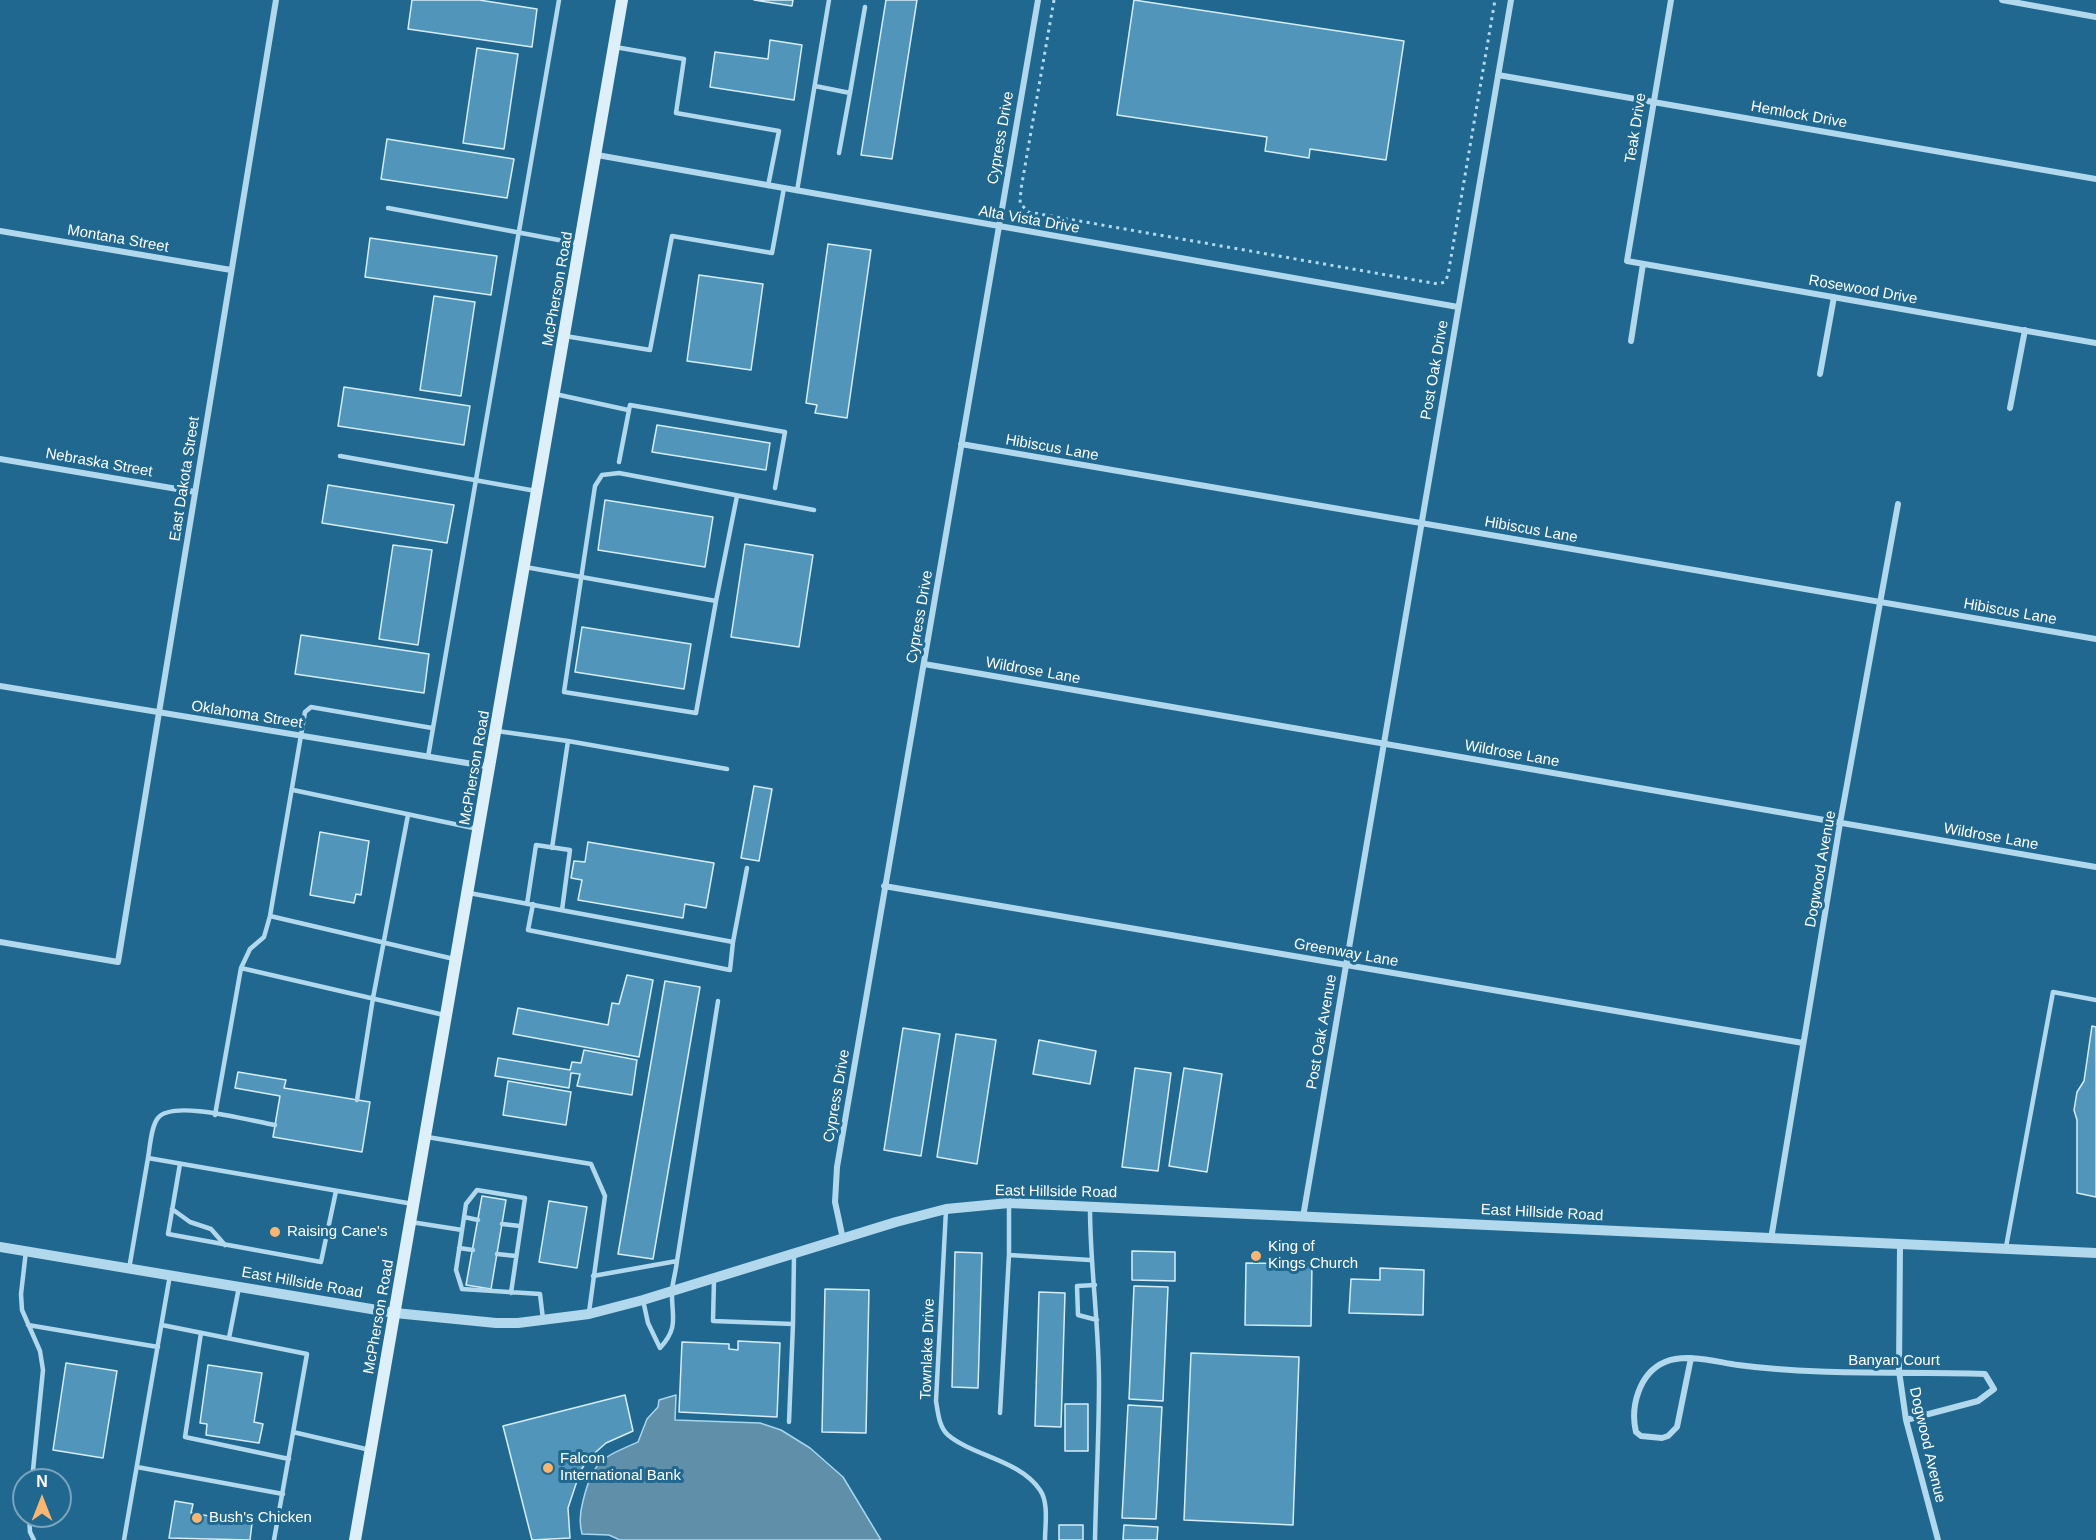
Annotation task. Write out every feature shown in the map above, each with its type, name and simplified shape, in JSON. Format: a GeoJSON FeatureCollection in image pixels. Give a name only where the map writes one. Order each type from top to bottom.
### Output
{"type":"FeatureCollection","features":[{"type":"Feature","properties":{"kind":"main road","name":"McPherson Road"},"geometry":{"type":"LineString","coordinates":[[356,1540],[622,0]]}},
{"type":"Feature","properties":{"kind":"street","name":"East Dakota Street"},"geometry":{"type":"LineString","coordinates":[[0,942],[118,962],[276,0]]}},
{"type":"Feature","properties":{"kind":"street","name":"Cypress Drive"},"geometry":{"type":"LineString","coordinates":[[843,1239],[835,1202],[837,1167],[1038,0]]}},
{"type":"Feature","properties":{"kind":"street","name":"Post Oak Drive"},"geometry":{"type":"LineString","coordinates":[[1384,744],[1511,0]]}},
{"type":"Feature","properties":{"kind":"street","name":"Teak Drive"},"geometry":{"type":"LineString","coordinates":[[1627,261],[1671,0]]}},
{"type":"Feature","properties":{"kind":"street"},"geometry":{"type":"LineString","coordinates":[[2002,0],[2096,16]]}},
{"type":"Feature","properties":{"kind":"street","name":"Hemlock Drive"},"geometry":{"type":"LineString","coordinates":[[1498,75],[2096,179]]}},
{"type":"Feature","properties":{"kind":"street","name":"Alta Vista Drive"},"geometry":{"type":"LineString","coordinates":[[597,155],[1458,307]]}},
{"type":"Feature","properties":{"kind":"street","name":"Montana Street"},"geometry":{"type":"LineString","coordinates":[[0,231],[231,270]]}},
{"type":"Feature","properties":{"kind":"street","name":"Rosewood Drive"},"geometry":{"type":"LineString","coordinates":[[1627,261],[2096,343]]}},
{"type":"Feature","properties":{"kind":"street"},"geometry":{"type":"LineString","coordinates":[[1631,340],[1643,264]]}},
{"type":"Feature","properties":{"kind":"street"},"geometry":{"type":"LineString","coordinates":[[1820,374],[1834,297]]}},
{"type":"Feature","properties":{"kind":"street"},"geometry":{"type":"LineString","coordinates":[[2010,408],[2025,330]]}},
{"type":"Feature","properties":{"kind":"street","name":"Hibiscus Lane"},"geometry":{"type":"LineString","coordinates":[[961,444],[2096,639]]}},
{"type":"Feature","properties":{"kind":"street","name":"Nebraska Street"},"geometry":{"type":"LineString","coordinates":[[0,459],[195,492]]}},
{"type":"Feature","properties":{"kind":"street","name":"Dogwood Avenue"},"geometry":{"type":"LineString","coordinates":[[1771,1240],[1840,823],[1898,504]]}},
{"type":"Feature","properties":{"kind":"street","name":"Wildrose Lane"},"geometry":{"type":"LineString","coordinates":[[924,664],[2096,867]]}},
{"type":"Feature","properties":{"kind":"street","name":"Oklahoma Street"},"geometry":{"type":"LineString","coordinates":[[0,686],[491,767]]}},
{"type":"Feature","properties":{"kind":"street","name":"Post Oak Avenue"},"geometry":{"type":"LineString","coordinates":[[1303,1217],[1384,744]]}},
{"type":"Feature","properties":{"kind":"street","name":"Greenway Lane"},"geometry":{"type":"LineString","coordinates":[[884,886],[1803,1043]]}},
{"type":"Feature","properties":{"kind":"street","name":"East Hillside Road"},"geometry":{"type":"LineString","coordinates":[[0,1247],[395,1314],[496,1323],[589,1314],[643,1300],[946,1209],[1009,1203],[1771,1240],[2096,1253]]}},
{"type":"Feature","properties":{"kind":"street","name":"Dogwood Avenue"},"geometry":{"type":"LineString","coordinates":[[1900,1245],[1899,1371],[1906,1420],[1938,1540]]}},
{"type":"Feature","properties":{"kind":"street","name":"Banyan Court"},"geometry":{"type":"LineString","coordinates":[[1691,1358],[1677,1427],[1668,1436],[1662,1438],[1641,1436],[1636,1432],[1638,1392],[1648,1373],[1666,1362],[1691,1358],[1801,1372],[1899,1371],[1985,1374],[1994,1389],[1978,1401],[1906,1420]]}},
{"type":"Feature","properties":{"kind":"lane"},"geometry":{"type":"LineString","coordinates":[[428,757],[559,0]]}},
{"type":"Feature","properties":{"kind":"lane"},"geometry":{"type":"LineString","coordinates":[[797,191],[829,0]]}},
{"type":"Feature","properties":{"kind":"lane"},"geometry":{"type":"LineString","coordinates":[[839,153],[865,7]]}},
{"type":"Feature","properties":{"kind":"lane"},"geometry":{"type":"LineString","coordinates":[[615,47],[684,59],[676,113],[779,131],[768,186]]}},
{"type":"Feature","properties":{"kind":"lane"},"geometry":{"type":"LineString","coordinates":[[814,86],[850,93]]}},
{"type":"Feature","properties":{"kind":"lane"},"geometry":{"type":"LineString","coordinates":[[565,336],[650,350],[672,236],[772,254],[784,188]]}},
{"type":"Feature","properties":{"kind":"lane"},"geometry":{"type":"LineString","coordinates":[[388,208],[581,244]]}},
{"type":"Feature","properties":{"kind":"lane"},"geometry":{"type":"LineString","coordinates":[[555,394],[628,410]]}},
{"type":"Feature","properties":{"kind":"lane"},"geometry":{"type":"LineString","coordinates":[[619,462],[630,405],[785,432],[775,488]]}},
{"type":"Feature","properties":{"kind":"lane"},"geometry":{"type":"LineString","coordinates":[[340,456],[538,491]]}},
{"type":"Feature","properties":{"kind":"lane"},"geometry":{"type":"LineString","coordinates":[[737,496],[696,713],[564,692],[579,576],[595,486],[602,475],[619,473],[814,510]]}},
{"type":"Feature","properties":{"kind":"lane"},"geometry":{"type":"LineString","coordinates":[[525,567],[716,601]]}},
{"type":"Feature","properties":{"kind":"lane"},"geometry":{"type":"LineString","coordinates":[[215,1115],[241,968],[250,950],[264,937],[270,916],[305,712],[311,707],[432,728]]}},
{"type":"Feature","properties":{"kind":"lane"},"geometry":{"type":"LineString","coordinates":[[497,731],[727,769]]}},
{"type":"Feature","properties":{"kind":"lane"},"geometry":{"type":"LineString","coordinates":[[552,848],[568,741]]}},
{"type":"Feature","properties":{"kind":"lane"},"geometry":{"type":"LineString","coordinates":[[293,790],[480,830]]}},
{"type":"Feature","properties":{"kind":"lane"},"geometry":{"type":"LineString","coordinates":[[357,1100],[373,998],[408,815]]}},
{"type":"Feature","properties":{"kind":"lane"},"geometry":{"type":"LineString","coordinates":[[562,910],[570,850],[536,845],[528,930],[730,970],[747,868]]}},
{"type":"Feature","properties":{"kind":"lane"},"geometry":{"type":"LineString","coordinates":[[469,893],[733,942]]}},
{"type":"Feature","properties":{"kind":"lane"},"geometry":{"type":"LineString","coordinates":[[270,916],[457,960]]}},
{"type":"Feature","properties":{"kind":"lane"},"geometry":{"type":"LineString","coordinates":[[241,968],[447,1015]]}},
{"type":"Feature","properties":{"kind":"lane"},"geometry":{"type":"LineString","coordinates":[[2006,1248],[2052,992],[2096,1000]]}},
{"type":"Feature","properties":{"kind":"lane"},"geometry":{"type":"LineString","coordinates":[[643,1300],[648,1323],[660,1348],[671,1336],[674,1316],[672,1291],[718,1001]]}},
{"type":"Feature","properties":{"kind":"lane"},"geometry":{"type":"LineString","coordinates":[[129,1269],[156,1119],[165,1111],[184,1108],[275,1125]]}},
{"type":"Feature","properties":{"kind":"lane"},"geometry":{"type":"LineString","coordinates":[[427,1137],[591,1164],[605,1196],[589,1314]]}},
{"type":"Feature","properties":{"kind":"lane"},"geometry":{"type":"LineString","coordinates":[[148,1158],[414,1205]]}},
{"type":"Feature","properties":{"kind":"lane"},"geometry":{"type":"LineString","coordinates":[[180,1164],[168,1234],[321,1262],[336,1191]]}},
{"type":"Feature","properties":{"kind":"lane"},"geometry":{"type":"LineString","coordinates":[[511,1293],[525,1198],[477,1190],[466,1204],[459,1248],[456,1270],[462,1289],[511,1293],[540,1294],[543,1319]]}},
{"type":"Feature","properties":{"kind":"lane"},"geometry":{"type":"LineString","coordinates":[[1000,1413],[1009,1256],[1009,1203]]}},
{"type":"Feature","properties":{"kind":"lane"},"geometry":{"type":"LineString","coordinates":[[1090,1208],[1090,1260],[1095,1285],[1099,1383],[1095,1540]]}},
{"type":"Feature","properties":{"kind":"lane"},"geometry":{"type":"LineString","coordinates":[[172,1209],[190,1222],[211,1228],[225,1245]]}},
{"type":"Feature","properties":{"kind":"lane","name":"Townlake Drive"},"geometry":{"type":"LineString","coordinates":[[946,1209],[936,1401],[939,1421],[948,1435],[1026,1474],[1041,1491],[1046,1513],[1045,1540]]}},
{"type":"Feature","properties":{"kind":"lane"},"geometry":{"type":"LineString","coordinates":[[464,1217],[478,1220]]}},
{"type":"Feature","properties":{"kind":"lane"},"geometry":{"type":"LineString","coordinates":[[411,1222],[462,1230]]}},
{"type":"Feature","properties":{"kind":"lane"},"geometry":{"type":"LineString","coordinates":[[502,1224],[520,1226]]}},
{"type":"Feature","properties":{"kind":"lane"},"geometry":{"type":"LineString","coordinates":[[459,1248],[472,1250]]}},
{"type":"Feature","properties":{"kind":"lane"},"geometry":{"type":"LineString","coordinates":[[26,1251],[21,1294],[22,1310],[40,1351],[43,1370],[33,1468]]}},
{"type":"Feature","properties":{"kind":"lane"},"geometry":{"type":"LineString","coordinates":[[789,1422],[794,1253]]}},
{"type":"Feature","properties":{"kind":"lane"},"geometry":{"type":"LineString","coordinates":[[497,1254],[516,1256]]}},
{"type":"Feature","properties":{"kind":"lane"},"geometry":{"type":"LineString","coordinates":[[1009,1256],[1090,1260]]}},
{"type":"Feature","properties":{"kind":"lane"},"geometry":{"type":"LineString","coordinates":[[593,1276],[677,1261]]}},
{"type":"Feature","properties":{"kind":"lane"},"geometry":{"type":"LineString","coordinates":[[124,1540],[170,1275]]}},
{"type":"Feature","properties":{"kind":"lane"},"geometry":{"type":"LineString","coordinates":[[714,1278],[713,1321],[793,1324]]}},
{"type":"Feature","properties":{"kind":"lane"},"geometry":{"type":"LineString","coordinates":[[1095,1285],[1077,1286],[1078,1315],[1097,1320]]}},
{"type":"Feature","properties":{"kind":"lane"},"geometry":{"type":"LineString","coordinates":[[230,1338],[239,1287]]}},
{"type":"Feature","properties":{"kind":"lane"},"geometry":{"type":"LineString","coordinates":[[28,1325],[158,1347]]}},
{"type":"Feature","properties":{"kind":"lane"},"geometry":{"type":"LineString","coordinates":[[162,1325],[307,1354],[274,1540]]}},
{"type":"Feature","properties":{"kind":"lane"},"geometry":{"type":"LineString","coordinates":[[201,1333],[185,1437],[289,1459]]}},
{"type":"Feature","properties":{"kind":"lane"},"geometry":{"type":"LineString","coordinates":[[293,1432],[371,1450]]}},
{"type":"Feature","properties":{"kind":"lane"},"geometry":{"type":"LineString","coordinates":[[137,1467],[283,1494]]}},
{"type":"Feature","properties":{"kind":"path"},"geometry":{"type":"LineString","coordinates":[[1054,0],[1021,189],[1020,203],[1029,212],[1438,284],[1444,282],[1448,275],[1495,0]]}},
{"type":"Feature","properties":{"kind":"water"},"geometry":{"type":"Polygon","coordinates":[[[676,1395],[675,1420],[760,1423],[781,1430],[810,1448],[843,1477],[881,1540],[620,1540],[609,1535],[582,1534],[580,1522],[582,1505],[595,1469],[607,1457],[638,1442],[647,1419],[658,1407],[659,1400],[676,1395]]]}},
{"type":"Feature","properties":{"kind":"building"},"geometry":{"type":"Polygon","coordinates":[[[412,0],[479,0],[537,9],[532,47],[408,29],[412,0]]]}},
{"type":"Feature","properties":{"kind":"building"},"geometry":{"type":"Polygon","coordinates":[[[754,0],[793,0],[792,6],[754,0]]]}},
{"type":"Feature","properties":{"kind":"building"},"geometry":{"type":"Polygon","coordinates":[[[886,0],[917,0],[892,159],[861,155],[886,0]]]}},
{"type":"Feature","properties":{"kind":"building"},"geometry":{"type":"Polygon","coordinates":[[[1134,0],[1404,41],[1386,160],[1310,149],[1309,158],[1265,151],[1267,137],[1117,115],[1134,0]]]}},
{"type":"Feature","properties":{"kind":"building"},"geometry":{"type":"Polygon","coordinates":[[[770,40],[802,45],[794,100],[710,87],[715,52],[768,59],[770,40]]]}},
{"type":"Feature","properties":{"kind":"building"},"geometry":{"type":"Polygon","coordinates":[[[477,48],[518,54],[504,149],[463,143],[477,48]]]}},
{"type":"Feature","properties":{"kind":"building"},"geometry":{"type":"Polygon","coordinates":[[[387,139],[514,159],[507,198],[381,179],[387,139]]]}},
{"type":"Feature","properties":{"kind":"building"},"geometry":{"type":"Polygon","coordinates":[[[370,238],[497,256],[491,295],[365,277],[370,238]]]}},
{"type":"Feature","properties":{"kind":"building"},"geometry":{"type":"Polygon","coordinates":[[[828,244],[871,250],[847,418],[815,413],[817,405],[806,403],[828,244]]]}},
{"type":"Feature","properties":{"kind":"building"},"geometry":{"type":"Polygon","coordinates":[[[699,275],[763,284],[751,370],[687,361],[699,275]]]}},
{"type":"Feature","properties":{"kind":"building"},"geometry":{"type":"Polygon","coordinates":[[[434,296],[475,302],[461,396],[420,390],[434,296]]]}},
{"type":"Feature","properties":{"kind":"building"},"geometry":{"type":"Polygon","coordinates":[[[344,387],[470,406],[464,445],[338,426],[344,387]]]}},
{"type":"Feature","properties":{"kind":"building"},"geometry":{"type":"Polygon","coordinates":[[[657,425],[770,443],[766,470],[652,452],[657,425]]]}},
{"type":"Feature","properties":{"kind":"building"},"geometry":{"type":"Polygon","coordinates":[[[328,485],[454,505],[447,543],[322,523],[328,485]]]}},
{"type":"Feature","properties":{"kind":"building"},"geometry":{"type":"Polygon","coordinates":[[[605,500],[713,517],[705,567],[598,550],[605,500]]]}},
{"type":"Feature","properties":{"kind":"building"},"geometry":{"type":"Polygon","coordinates":[[[745,544],[813,555],[799,647],[731,637],[745,544]]]}},
{"type":"Feature","properties":{"kind":"building"},"geometry":{"type":"Polygon","coordinates":[[[393,545],[432,550],[418,645],[379,639],[393,545]]]}},
{"type":"Feature","properties":{"kind":"building"},"geometry":{"type":"Polygon","coordinates":[[[582,627],[691,644],[684,689],[575,672],[582,627]]]}},
{"type":"Feature","properties":{"kind":"building"},"geometry":{"type":"Polygon","coordinates":[[[301,635],[429,654],[424,693],[295,674],[301,635]]]}},
{"type":"Feature","properties":{"kind":"building"},"geometry":{"type":"Polygon","coordinates":[[[754,786],[772,789],[759,861],[741,858],[754,786]]]}},
{"type":"Feature","properties":{"kind":"building"},"geometry":{"type":"Polygon","coordinates":[[[320,832],[369,841],[361,895],[356,894],[354,903],[310,895],[320,832]]]}},
{"type":"Feature","properties":{"kind":"building"},"geometry":{"type":"Polygon","coordinates":[[[588,842],[714,863],[706,908],[685,904],[683,918],[578,900],[582,880],[571,878],[574,861],[585,862],[588,842]]]}},
{"type":"Feature","properties":{"kind":"building"},"geometry":{"type":"Polygon","coordinates":[[[627,975],[653,980],[639,1057],[513,1034],[518,1008],[608,1025],[612,1003],[619,1004],[627,975]]]}},
{"type":"Feature","properties":{"kind":"building"},"geometry":{"type":"Polygon","coordinates":[[[665,981],[700,987],[653,1259],[618,1254],[665,981]]]}},
{"type":"Feature","properties":{"kind":"building"},"geometry":{"type":"Polygon","coordinates":[[[2092,1026],[2096,1027],[2096,1197],[2077,1193],[2077,1120],[2074,1110],[2077,1092],[2084,1081],[2092,1026]]]}},
{"type":"Feature","properties":{"kind":"building"},"geometry":{"type":"Polygon","coordinates":[[[903,1028],[940,1034],[921,1156],[884,1150],[903,1028]]]}},
{"type":"Feature","properties":{"kind":"building"},"geometry":{"type":"Polygon","coordinates":[[[956,1034],[996,1040],[977,1164],[937,1157],[956,1034]]]}},
{"type":"Feature","properties":{"kind":"building"},"geometry":{"type":"Polygon","coordinates":[[[1039,1040],[1096,1051],[1090,1084],[1033,1074],[1039,1040]]]}},
{"type":"Feature","properties":{"kind":"building"},"geometry":{"type":"Polygon","coordinates":[[[584,1050],[637,1060],[632,1095],[577,1086],[580,1074],[571,1073],[569,1088],[495,1076],[498,1058],[570,1070],[572,1062],[581,1063],[584,1050]]]}},
{"type":"Feature","properties":{"kind":"building"},"geometry":{"type":"Polygon","coordinates":[[[1135,1068],[1171,1073],[1158,1171],[1122,1167],[1135,1068]]]}},
{"type":"Feature","properties":{"kind":"building"},"geometry":{"type":"Polygon","coordinates":[[[1184,1068],[1222,1074],[1207,1172],[1169,1166],[1184,1068]]]}},
{"type":"Feature","properties":{"kind":"building"},"geometry":{"type":"Polygon","coordinates":[[[238,1072],[286,1080],[284,1088],[370,1102],[362,1152],[273,1137],[280,1096],[235,1088],[238,1072]]]}},
{"type":"Feature","properties":{"kind":"building"},"geometry":{"type":"Polygon","coordinates":[[[508,1081],[571,1092],[566,1125],[503,1115],[508,1081]]]}},
{"type":"Feature","properties":{"kind":"building"},"geometry":{"type":"Polygon","coordinates":[[[482,1196],[506,1200],[491,1289],[466,1285],[482,1196]]]}},
{"type":"Feature","properties":{"kind":"building"},"geometry":{"type":"Polygon","coordinates":[[[549,1201],[587,1207],[577,1268],[539,1262],[549,1201]]]}},
{"type":"Feature","properties":{"kind":"building"},"geometry":{"type":"Polygon","coordinates":[[[1132,1251],[1175,1252],[1175,1281],[1132,1280],[1132,1251]]]}},
{"type":"Feature","properties":{"kind":"building"},"geometry":{"type":"Polygon","coordinates":[[[955,1252],[982,1253],[978,1388],[952,1387],[955,1252]]]}},
{"type":"Feature","properties":{"kind":"building"},"geometry":{"type":"Polygon","coordinates":[[[1246,1263],[1312,1264],[1311,1326],[1245,1325],[1246,1263]]]}},
{"type":"Feature","properties":{"kind":"building"},"geometry":{"type":"Polygon","coordinates":[[[1380,1268],[1424,1270],[1423,1315],[1349,1313],[1351,1279],[1380,1280],[1380,1268]]]}},
{"type":"Feature","properties":{"kind":"building"},"geometry":{"type":"Polygon","coordinates":[[[1134,1286],[1168,1287],[1163,1401],[1129,1399],[1134,1286]]]}},
{"type":"Feature","properties":{"kind":"building"},"geometry":{"type":"Polygon","coordinates":[[[825,1289],[869,1290],[866,1433],[822,1432],[825,1289]]]}},
{"type":"Feature","properties":{"kind":"building"},"geometry":{"type":"Polygon","coordinates":[[[1039,1292],[1065,1293],[1061,1427],[1035,1426],[1039,1292]]]}},
{"type":"Feature","properties":{"kind":"building"},"geometry":{"type":"Polygon","coordinates":[[[738,1341],[780,1343],[777,1417],[679,1412],[682,1342],[729,1344],[729,1349],[738,1350],[738,1341]]]}},
{"type":"Feature","properties":{"kind":"building"},"geometry":{"type":"Polygon","coordinates":[[[1191,1353],[1299,1357],[1293,1525],[1184,1520],[1191,1353]]]}},
{"type":"Feature","properties":{"kind":"building"},"geometry":{"type":"Polygon","coordinates":[[[66,1363],[117,1371],[103,1458],[53,1450],[66,1363]]]}},
{"type":"Feature","properties":{"kind":"building"},"geometry":{"type":"Polygon","coordinates":[[[208,1365],[262,1373],[254,1422],[263,1424],[259,1443],[206,1435],[207,1424],[200,1423],[208,1365]]]}},
{"type":"Feature","properties":{"kind":"building","name":"Falcon International Bank"},"geometry":{"type":"Polygon","coordinates":[[[625,1395],[633,1431],[606,1443],[588,1459],[580,1472],[568,1508],[570,1538],[532,1540],[503,1426],[625,1395]]]}},
{"type":"Feature","properties":{"kind":"building"},"geometry":{"type":"Polygon","coordinates":[[[1065,1404],[1088,1404],[1088,1451],[1065,1451],[1065,1404]]]}},
{"type":"Feature","properties":{"kind":"building"},"geometry":{"type":"Polygon","coordinates":[[[1128,1405],[1162,1407],[1156,1519],[1122,1518],[1128,1405]]]}},
{"type":"Feature","properties":{"kind":"building","name":"Bush's Chicken"},"geometry":{"type":"Polygon","coordinates":[[[175,1501],[193,1504],[191,1513],[252,1523],[250,1540],[169,1538],[175,1501]]]}},
{"type":"Feature","properties":{"kind":"building"},"geometry":{"type":"Polygon","coordinates":[[[1059,1525],[1083,1525],[1083,1540],[1059,1540],[1059,1525]]]}},
{"type":"Feature","properties":{"kind":"building"},"geometry":{"type":"Polygon","coordinates":[[[1124,1525],[1158,1527],[1157,1540],[1123,1540],[1124,1525]]]}},
{"type":"Feature","properties":{"kind":"place","name":"Raising Cane's"},"geometry":{"type":"Point","coordinates":[275,1232]}},
{"type":"Feature","properties":{"kind":"place","name":"King of Kings Church"},"geometry":{"type":"Point","coordinates":[1256,1256]}},
{"type":"Feature","properties":{"kind":"place","name":"Falcon International Bank"},"geometry":{"type":"Point","coordinates":[548,1468]}},
{"type":"Feature","properties":{"kind":"place","name":"Bush's Chicken"},"geometry":{"type":"Point","coordinates":[197,1518]}}]}
